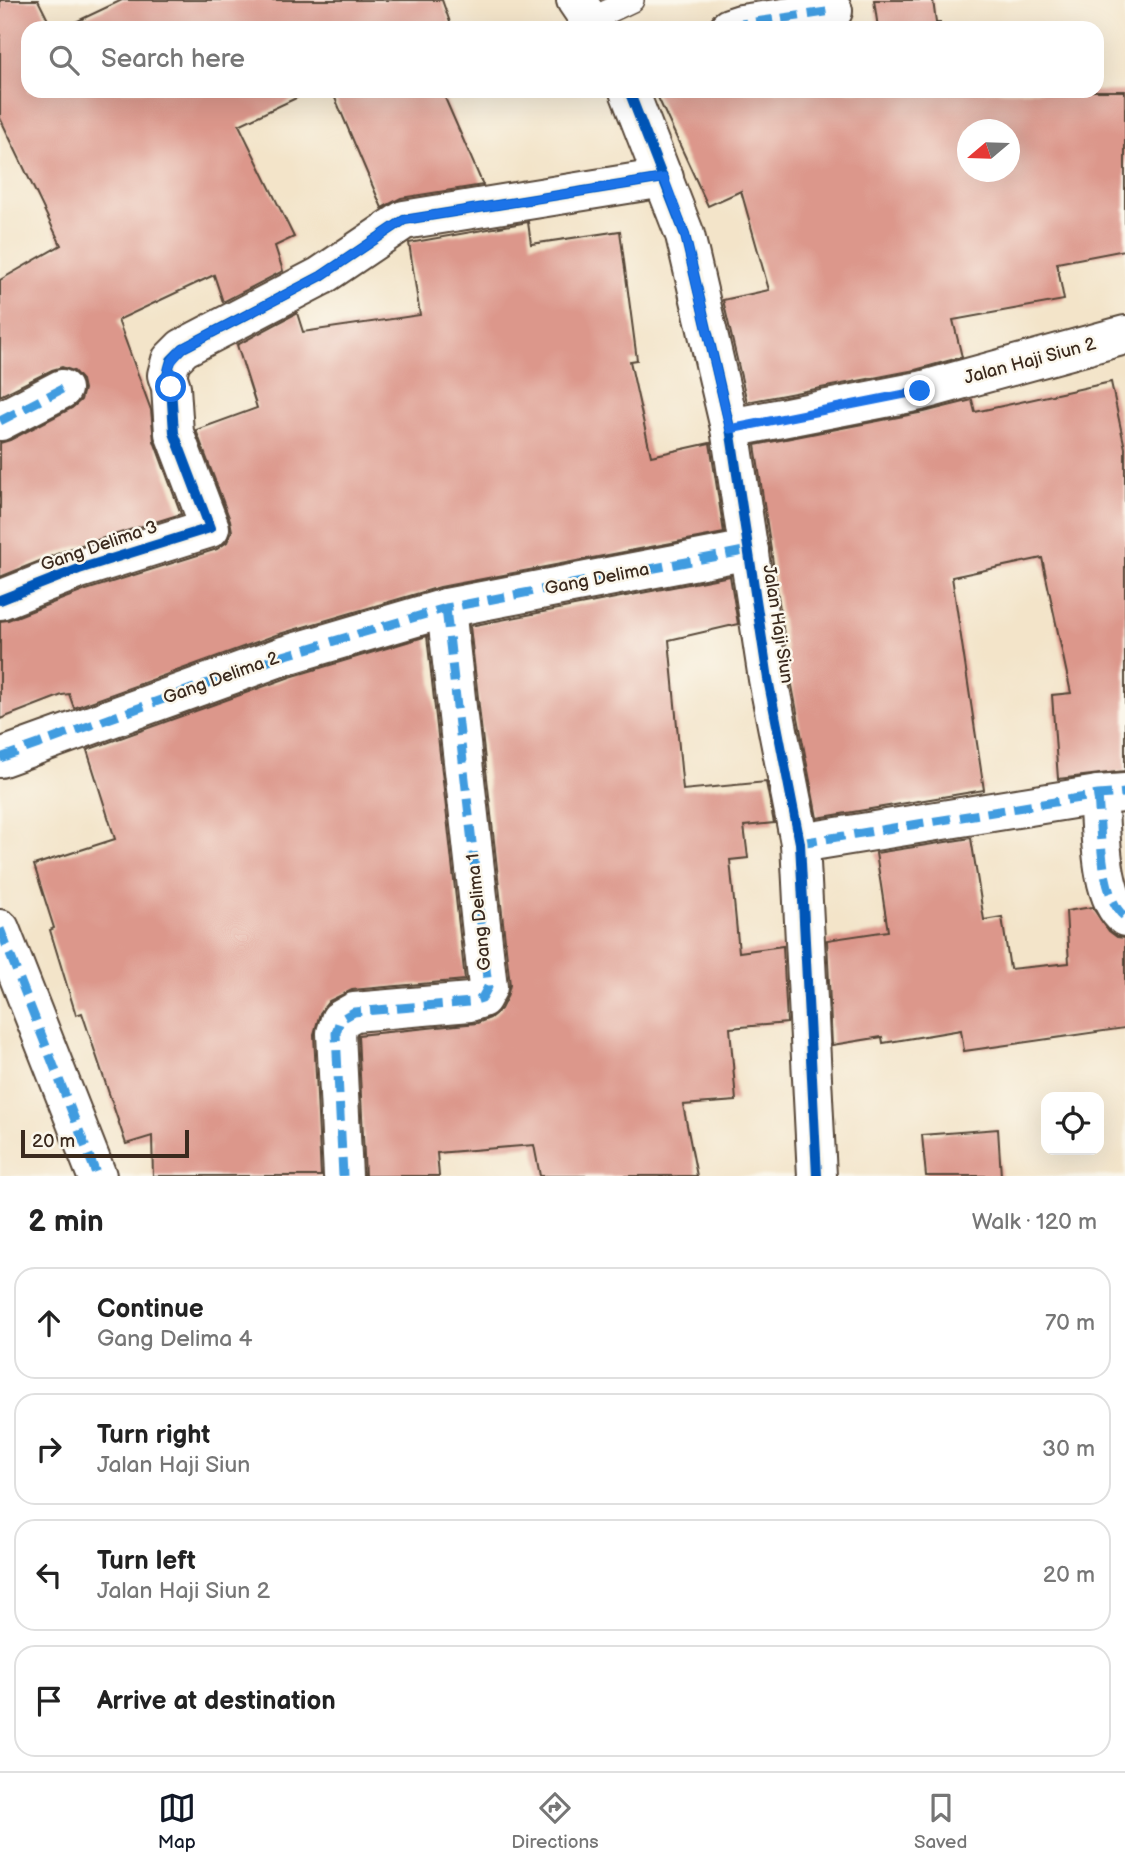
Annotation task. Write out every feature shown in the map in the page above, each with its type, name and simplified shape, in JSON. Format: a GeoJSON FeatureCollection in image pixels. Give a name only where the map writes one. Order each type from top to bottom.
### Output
{"type":"FeatureCollection","features":[{"type":"Feature","properties":{"kind":"street"},"geometry":{"type":"LineString","coordinates":[[762,21],[833,11]]}},
{"type":"Feature","properties":{"kind":"street","name":"Jalan Haji Siun"},"geometry":{"type":"LineString","coordinates":[[632,98],[685,235],[730,429],[768,678],[800,843],[817,1176]]}},
{"type":"Feature","properties":{"kind":"street","name":"Gang Delima 3"},"geometry":{"type":"LineString","coordinates":[[0,600],[79,569],[210,528],[174,433],[171,387],[167,375],[171,360],[183,348],[321,276],[404,220],[664,178]]}},
{"type":"Feature","properties":{"kind":"street","name":"Jalan Haji Siun 2"},"geometry":{"type":"LineString","coordinates":[[730,429],[920,391],[1125,335]]}},
{"type":"Feature","properties":{"kind":"street"},"geometry":{"type":"LineString","coordinates":[[0,421],[62,389]]}},
{"type":"Feature","properties":{"kind":"street","name":"Gang Delima"},"geometry":{"type":"LineString","coordinates":[[446,608],[749,550]]}},
{"type":"Feature","properties":{"kind":"street","name":"Gang Delima 2"},"geometry":{"type":"LineString","coordinates":[[0,758],[284,656],[446,608]]}},
{"type":"Feature","properties":{"kind":"street","name":"Gang Delima 1"},"geometry":{"type":"LineString","coordinates":[[343,1176],[336,1033],[340,1020],[354,1012],[470,1002],[482,998],[488,987],[446,608]]}},
{"type":"Feature","properties":{"kind":"street"},"geometry":{"type":"LineString","coordinates":[[800,843],[1111,794],[1106,881],[1118,911],[1125,917]]}},
{"type":"Feature","properties":{"kind":"street"},"geometry":{"type":"LineString","coordinates":[[0,929],[97,1176]]}},
{"type":"Feature","properties":{"kind":"lane"},"geometry":{"type":"LineString","coordinates":[[587,16],[632,0]]}},
{"type":"Feature","properties":{"kind":"building"},"geometry":{"type":"Polygon","coordinates":[[[0,0],[38,0],[48,21],[21,21],[21,98],[296,98],[239,125],[294,237],[275,246],[283,271],[223,302],[214,275],[118,320],[151,410],[154,441],[181,514],[72,548],[0,577],[0,443],[72,408],[81,400],[84,389],[82,380],[74,371],[62,367],[0,396],[0,280],[61,245],[0,118],[0,0]]]}},
{"type":"Feature","properties":{"kind":"building"},"geometry":{"type":"Polygon","coordinates":[[[122,0],[442,0],[450,21],[78,21],[122,0]]]}},
{"type":"Feature","properties":{"kind":"building"},"geometry":{"type":"Polygon","coordinates":[[[874,0],[933,0],[936,21],[877,21],[874,0]]]}},
{"type":"Feature","properties":{"kind":"building"},"geometry":{"type":"Polygon","coordinates":[[[1104,91],[1125,91],[1125,250],[1057,263],[1064,300],[953,320],[962,357],[915,370],[747,402],[723,300],[769,290],[741,191],[708,206],[658,98],[1104,98],[1104,91]]]}},
{"type":"Feature","properties":{"kind":"building"},"geometry":{"type":"Polygon","coordinates":[[[335,98],[445,98],[483,185],[401,198],[382,208],[335,98]]]}},
{"type":"Feature","properties":{"kind":"building"},"geometry":{"type":"Polygon","coordinates":[[[528,222],[531,244],[620,231],[637,360],[630,361],[651,456],[710,443],[724,533],[440,587],[276,635],[74,708],[69,694],[62,695],[0,719],[0,621],[86,590],[217,549],[227,542],[232,531],[230,520],[196,430],[257,408],[237,345],[297,313],[303,332],[420,315],[409,243],[528,222]]]}},
{"type":"Feature","properties":{"kind":"building"},"geometry":{"type":"Polygon","coordinates":[[[1111,382],[1125,448],[1125,771],[1058,779],[1052,695],[1071,693],[1042,558],[952,577],[984,790],[817,818],[790,675],[755,445],[972,400],[975,412],[1111,382]]]}},
{"type":"Feature","properties":{"kind":"building"},"geometry":{"type":"Polygon","coordinates":[[[730,576],[738,624],[669,640],[683,790],[766,782],[774,823],[744,826],[748,858],[730,860],[739,952],[783,946],[787,1023],[730,1028],[736,1101],[683,1105],[697,1176],[540,1176],[534,1145],[437,1153],[439,1176],[365,1176],[358,1035],[477,1023],[490,1018],[501,1009],[510,985],[470,626],[730,576]]]}},
{"type":"Feature","properties":{"kind":"building"},"geometry":{"type":"Polygon","coordinates":[[[427,636],[465,980],[352,990],[329,1001],[320,1013],[314,1034],[321,1176],[153,1176],[152,1136],[126,1144],[82,1013],[76,1015],[50,930],[54,928],[34,865],[115,839],[87,750],[290,677],[427,636]]]}},
{"type":"Feature","properties":{"kind":"building"},"geometry":{"type":"Polygon","coordinates":[[[971,838],[984,920],[1002,917],[1010,969],[1069,963],[1066,911],[1092,907],[1109,931],[1117,937],[1125,938],[1125,1028],[964,1051],[961,1030],[883,1043],[882,1037],[832,1045],[827,940],[888,931],[876,853],[971,838]]]}},
{"type":"Feature","properties":{"kind":"building"},"geometry":{"type":"Polygon","coordinates":[[[998,1129],[1001,1176],[926,1176],[922,1135],[998,1129]]]}},
{"type":"Feature","properties":{"kind":"marked path"},"geometry":{"type":"LineString","coordinates":[[762,21],[833,11]]}},
{"type":"Feature","properties":{"kind":"marked path"},"geometry":{"type":"LineString","coordinates":[[0,421],[62,389]]}},
{"type":"Feature","properties":{"kind":"marked path"},"geometry":{"type":"LineString","coordinates":[[0,758],[283,656],[446,608],[749,550]]}},
{"type":"Feature","properties":{"kind":"marked path"},"geometry":{"type":"LineString","coordinates":[[343,1176],[336,1033],[340,1020],[354,1012],[470,1002],[482,998],[488,987],[446,608]]}},
{"type":"Feature","properties":{"kind":"marked path"},"geometry":{"type":"LineString","coordinates":[[800,843],[1098,795],[1125,793]]}},
{"type":"Feature","properties":{"kind":"marked path"},"geometry":{"type":"LineString","coordinates":[[1098,795],[1106,878],[1116,907],[1125,917]]}},
{"type":"Feature","properties":{"kind":"marked path"},"geometry":{"type":"LineString","coordinates":[[0,929],[97,1176]]}},
{"type":"Feature","properties":{"kind":"cycle path"},"geometry":{"type":"LineString","coordinates":[[632,98],[685,235],[730,428],[768,679],[800,843],[817,1176]]}},
{"type":"Feature","properties":{"kind":"cycle path"},"geometry":{"type":"LineString","coordinates":[[0,600],[79,569],[210,528],[174,433],[171,387],[167,375],[171,360],[183,348],[321,276],[404,220],[664,178]]}},
{"type":"Feature","properties":{"kind":"route"},"geometry":{"type":"LineString","coordinates":[[171,387],[167,375],[171,360],[183,348],[321,276],[404,220],[664,178],[685,235],[730,429],[920,391]]}}]}
